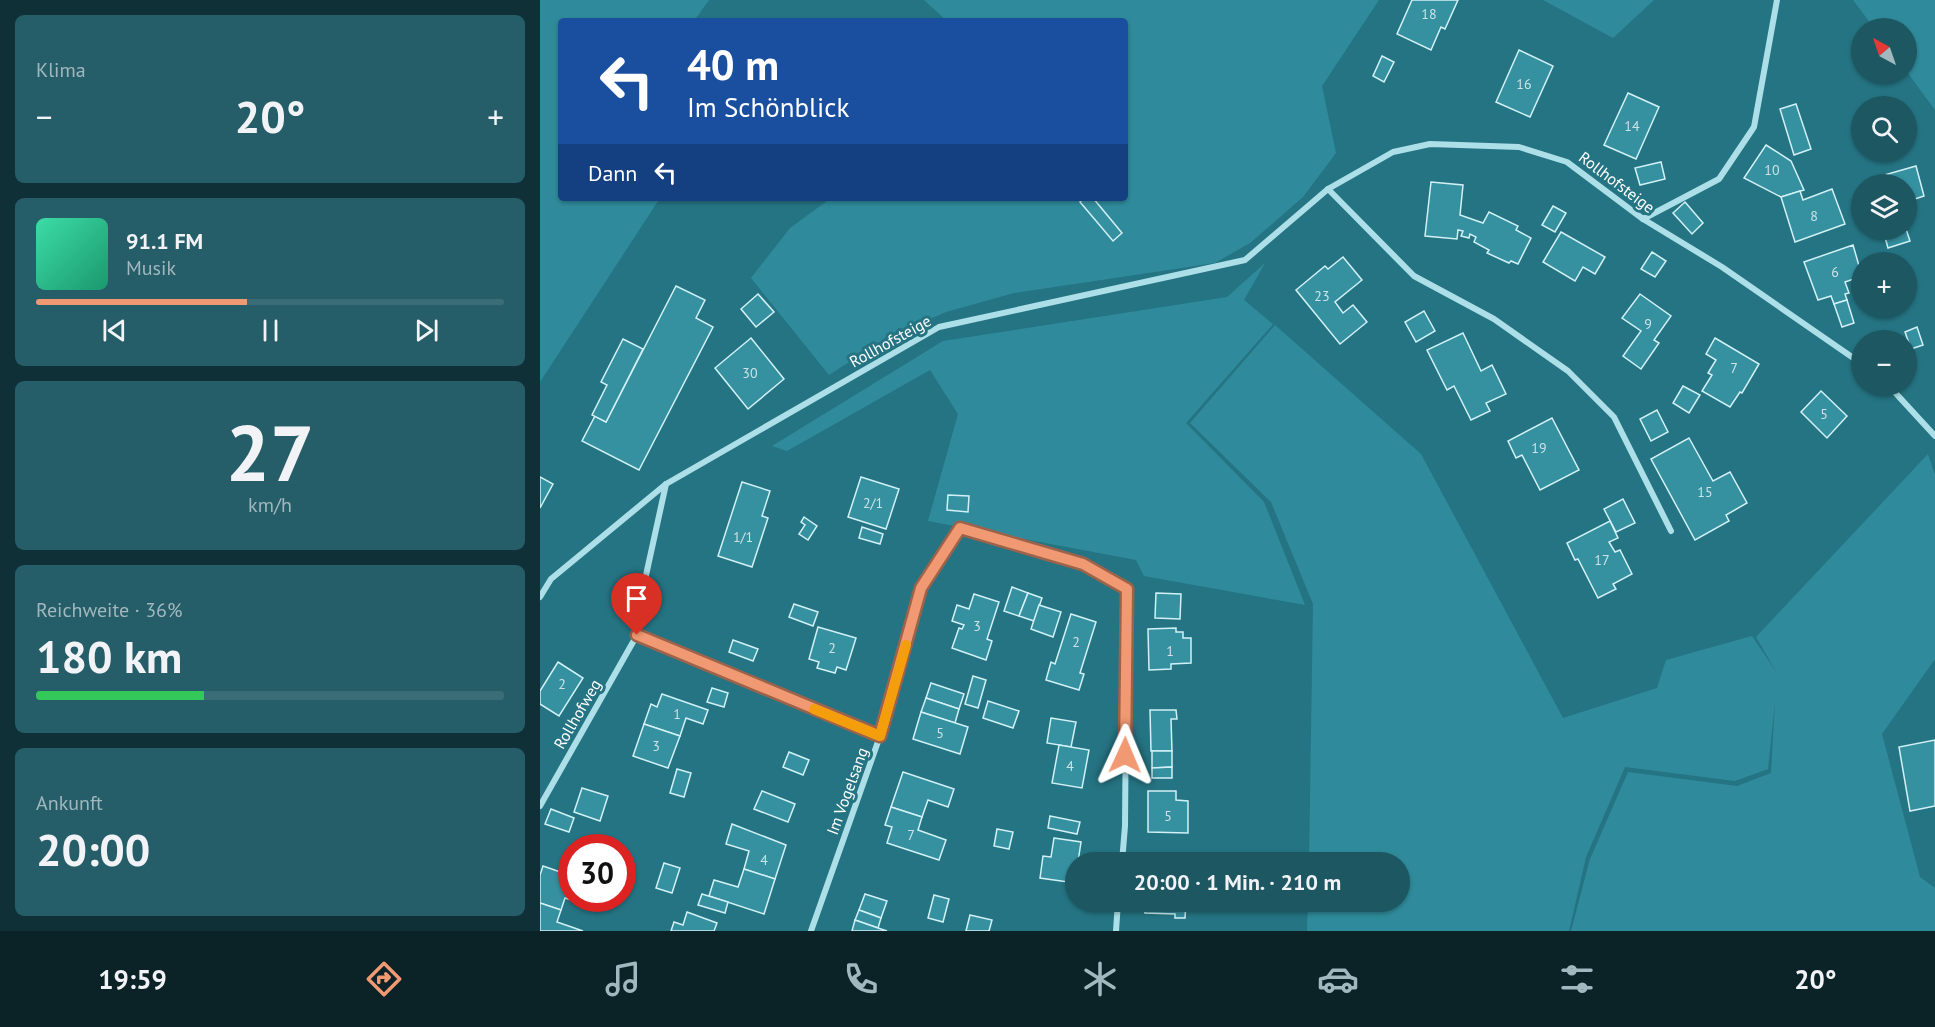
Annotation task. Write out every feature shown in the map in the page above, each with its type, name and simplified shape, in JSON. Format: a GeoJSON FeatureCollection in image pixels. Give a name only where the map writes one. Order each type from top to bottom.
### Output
{"type":"FeatureCollection","features":[{"type":"Feature","properties":{"kind":"street"},"geometry":{"type":"LineString","coordinates":[[1643,219],[1719,179],[1754,127],[1777,0]]}},
{"type":"Feature","properties":{"kind":"street","name":"Rollhofsteige"},"geometry":{"type":"LineString","coordinates":[[540,597],[551,579],[666,484],[939,327],[1245,260],[1328,189],[1393,152],[1430,144],[1519,147],[1567,162],[1643,219],[1722,267],[1851,356]]}},
{"type":"Feature","properties":{"kind":"street"},"geometry":{"type":"LineString","coordinates":[[1328,189],[1414,276],[1494,319],[1568,371],[1614,417],[1671,531]]}},
{"type":"Feature","properties":{"kind":"street"},"geometry":{"type":"LineString","coordinates":[[1898,396],[1935,435]]}},
{"type":"Feature","properties":{"kind":"street","name":"Rollhofweg"},"geometry":{"type":"LineString","coordinates":[[540,806],[637,635],[641,598],[666,484]]}},
{"type":"Feature","properties":{"kind":"street","name":"Im Vogelsang"},"geometry":{"type":"LineString","coordinates":[[811,931],[880,736],[921,588],[960,528],[1083,564],[1127,589],[1123,852]]}},
{"type":"Feature","properties":{"kind":"street"},"geometry":{"type":"LineString","coordinates":[[637,635],[880,736]]}},
{"type":"Feature","properties":{"kind":"street"},"geometry":{"type":"LineString","coordinates":[[1116,931],[1117,912]]}},
{"type":"Feature","properties":{"kind":"shaded area"},"geometry":{"type":"Polygon","coordinates":[[[540,0],[709,0],[696,18],[558,18],[558,201],[658,201],[540,382],[540,0]]]}},
{"type":"Feature","properties":{"kind":"shaded area"},"geometry":{"type":"Polygon","coordinates":[[[924,0],[1379,0],[1322,86],[1336,153],[1303,197],[1250,243],[1215,263],[1014,293],[946,312],[888,337],[829,375],[751,278],[790,228],[827,201],[1128,201],[1128,18],[944,18],[924,0]]]}},
{"type":"Feature","properties":{"kind":"shaded area"},"geometry":{"type":"Polygon","coordinates":[[[1543,0],[1654,0],[1613,38],[1543,0]]]}},
{"type":"Feature","properties":{"kind":"shaded area"},"geometry":{"type":"Polygon","coordinates":[[[1853,0],[1935,0],[1935,110],[1916,84],[1917,18],[1866,18],[1853,0]]]}},
{"type":"Feature","properties":{"kind":"shaded area"},"geometry":{"type":"Polygon","coordinates":[[[1265,263],[1244,300],[1273,324],[1186,423],[1264,502],[1305,605],[1144,576],[1136,560],[928,521],[958,414],[930,370],[787,451],[772,446],[943,341],[1227,297],[1265,263]]]}},
{"type":"Feature","properties":{"kind":"shaded area"},"geometry":{"type":"Polygon","coordinates":[[[1275,325],[1421,454],[1563,718],[1657,688],[1666,660],[1752,636],[1777,673],[1756,637],[1928,454],[1935,475],[1935,659],[1882,734],[1920,877],[1935,888],[1935,931],[1571,931],[1590,859],[1628,772],[1737,786],[1771,773],[1775,702],[1768,769],[1735,781],[1625,767],[1586,857],[1569,931],[1307,931],[1308,912],[1410,912],[1410,852],[1309,852],[1313,604],[1271,502],[1190,423],[1275,325]]]}},
{"type":"Feature","properties":{"kind":"building"},"geometry":{"type":"Polygon","coordinates":[[[1412,0],[1458,0],[1445,29],[1441,27],[1431,50],[1397,34],[1412,0]]]}},
{"type":"Feature","properties":{"kind":"building"},"geometry":{"type":"Polygon","coordinates":[[[1519,50],[1553,66],[1530,117],[1496,102],[1519,50]]]}},
{"type":"Feature","properties":{"kind":"building"},"geometry":{"type":"Polygon","coordinates":[[[1382,56],[1394,62],[1384,82],[1373,76],[1382,56]]]}},
{"type":"Feature","properties":{"kind":"building"},"geometry":{"type":"Polygon","coordinates":[[[1628,93],[1659,107],[1636,159],[1604,145],[1628,93]]]}},
{"type":"Feature","properties":{"kind":"building"},"geometry":{"type":"Polygon","coordinates":[[[1796,104],[1811,149],[1794,155],[1780,109],[1796,104]]]}},
{"type":"Feature","properties":{"kind":"building"},"geometry":{"type":"Polygon","coordinates":[[[1766,145],[1791,161],[1804,190],[1781,197],[1744,178],[1766,145]]]}},
{"type":"Feature","properties":{"kind":"building"},"geometry":{"type":"Polygon","coordinates":[[[1661,162],[1665,179],[1640,185],[1635,168],[1661,162]]]}},
{"type":"Feature","properties":{"kind":"building"},"geometry":{"type":"Polygon","coordinates":[[[1916,166],[1924,196],[1917,198],[1917,174],[1888,174],[1916,166]]]}},
{"type":"Feature","properties":{"kind":"building"},"geometry":{"type":"Polygon","coordinates":[[[1431,182],[1463,185],[1460,215],[1483,223],[1489,212],[1518,226],[1516,230],[1531,238],[1518,264],[1511,261],[1509,263],[1487,253],[1489,250],[1474,242],[1476,237],[1470,234],[1469,238],[1461,236],[1463,231],[1458,230],[1457,239],[1425,236],[1431,182]]]}},
{"type":"Feature","properties":{"kind":"building"},"geometry":{"type":"Polygon","coordinates":[[[1832,189],[1845,224],[1795,242],[1781,197],[1800,191],[1803,200],[1832,189]]]}},
{"type":"Feature","properties":{"kind":"building"},"geometry":{"type":"Polygon","coordinates":[[[1095,201],[1122,233],[1113,241],[1080,202],[1095,201]]]}},
{"type":"Feature","properties":{"kind":"building"},"geometry":{"type":"Polygon","coordinates":[[[1685,202],[1703,223],[1692,234],[1673,213],[1685,202]]]}},
{"type":"Feature","properties":{"kind":"building"},"geometry":{"type":"Polygon","coordinates":[[[1553,206],[1566,213],[1555,232],[1542,225],[1553,206]]]}},
{"type":"Feature","properties":{"kind":"building"},"geometry":{"type":"Polygon","coordinates":[[[1561,232],[1605,257],[1595,274],[1583,267],[1575,281],[1543,262],[1561,232]]]}},
{"type":"Feature","properties":{"kind":"building"},"geometry":{"type":"Polygon","coordinates":[[[1886,240],[1910,240],[1910,241],[1888,248],[1886,240]]]}},
{"type":"Feature","properties":{"kind":"building"},"geometry":{"type":"Polygon","coordinates":[[[1853,245],[1855,252],[1851,252],[1851,280],[1845,282],[1849,293],[1845,294],[1847,300],[1834,304],[1831,296],[1818,300],[1804,262],[1853,245]]]}},
{"type":"Feature","properties":{"kind":"building"},"geometry":{"type":"Polygon","coordinates":[[[1652,252],[1666,261],[1655,277],[1641,269],[1652,252]]]}},
{"type":"Feature","properties":{"kind":"building"},"geometry":{"type":"Polygon","coordinates":[[[1343,257],[1362,280],[1335,302],[1343,313],[1353,305],[1367,322],[1340,344],[1296,290],[1325,266],[1328,269],[1343,257]]]}},
{"type":"Feature","properties":{"kind":"building"},"geometry":{"type":"Polygon","coordinates":[[[676,286],[705,300],[696,318],[713,327],[639,470],[582,441],[595,416],[606,422],[676,286]]]}},
{"type":"Feature","properties":{"kind":"building"},"geometry":{"type":"Polygon","coordinates":[[[758,294],[774,312],[756,327],[741,309],[758,294]]]}},
{"type":"Feature","properties":{"kind":"building"},"geometry":{"type":"Polygon","coordinates":[[[1640,294],[1671,316],[1654,340],[1659,343],[1641,369],[1623,356],[1641,331],[1622,318],[1640,294]]]}},
{"type":"Feature","properties":{"kind":"building"},"geometry":{"type":"Polygon","coordinates":[[[1847,300],[1854,323],[1842,327],[1834,304],[1847,300]]]}},
{"type":"Feature","properties":{"kind":"building"},"geometry":{"type":"Polygon","coordinates":[[[1424,311],[1435,331],[1416,342],[1405,322],[1424,311]]]}},
{"type":"Feature","properties":{"kind":"building"},"geometry":{"type":"Polygon","coordinates":[[[1917,327],[1923,345],[1917,347],[1917,330],[1910,330],[1917,327]]]}},
{"type":"Feature","properties":{"kind":"building"},"geometry":{"type":"Polygon","coordinates":[[[1463,333],[1481,371],[1492,365],[1506,394],[1486,403],[1490,411],[1471,420],[1454,386],[1447,390],[1427,350],[1463,333]]]}},
{"type":"Feature","properties":{"kind":"building"},"geometry":{"type":"Polygon","coordinates":[[[751,338],[784,379],[748,409],[715,368],[751,338]]]}},
{"type":"Feature","properties":{"kind":"building"},"geometry":{"type":"Polygon","coordinates":[[[1715,338],[1759,364],[1742,393],[1740,392],[1730,407],[1702,391],[1712,375],[1708,373],[1716,360],[1706,354],[1715,338]]]}},
{"type":"Feature","properties":{"kind":"building"},"geometry":{"type":"Polygon","coordinates":[[[623,339],[643,349],[606,422],[592,415],[607,385],[601,382],[623,339]]]}},
{"type":"Feature","properties":{"kind":"building"},"geometry":{"type":"Polygon","coordinates":[[[1683,386],[1700,395],[1689,413],[1673,403],[1683,386]]]}},
{"type":"Feature","properties":{"kind":"building"},"geometry":{"type":"Polygon","coordinates":[[[1821,391],[1847,416],[1827,438],[1801,412],[1821,391]]]}},
{"type":"Feature","properties":{"kind":"building"},"geometry":{"type":"Polygon","coordinates":[[[1657,410],[1668,432],[1651,441],[1640,419],[1657,410]]]}},
{"type":"Feature","properties":{"kind":"building"},"geometry":{"type":"Polygon","coordinates":[[[1552,418],[1579,470],[1540,490],[1522,455],[1516,458],[1508,441],[1552,418]]]}},
{"type":"Feature","properties":{"kind":"building"},"geometry":{"type":"Polygon","coordinates":[[[1689,438],[1713,481],[1730,472],[1747,503],[1726,515],[1729,521],[1695,540],[1651,459],[1689,438]]]}},
{"type":"Feature","properties":{"kind":"building"},"geometry":{"type":"Polygon","coordinates":[[[540,477],[553,484],[540,508],[540,477]]]}},
{"type":"Feature","properties":{"kind":"building"},"geometry":{"type":"Polygon","coordinates":[[[861,477],[899,489],[886,529],[848,517],[861,477]]]}},
{"type":"Feature","properties":{"kind":"building"},"geometry":{"type":"Polygon","coordinates":[[[742,482],[770,491],[762,516],[768,518],[752,567],[718,556],[742,482]]]}},
{"type":"Feature","properties":{"kind":"building"},"geometry":{"type":"Polygon","coordinates":[[[948,495],[969,496],[968,512],[947,510],[948,495]]]}},
{"type":"Feature","properties":{"kind":"building"},"geometry":{"type":"Polygon","coordinates":[[[1623,499],[1635,523],[1616,532],[1604,509],[1623,499]]]}},
{"type":"Feature","properties":{"kind":"building"},"geometry":{"type":"Polygon","coordinates":[[[804,517],[817,526],[808,540],[799,534],[805,525],[801,522],[804,517]]]}},
{"type":"Feature","properties":{"kind":"building"},"geometry":{"type":"Polygon","coordinates":[[[1610,521],[1618,538],[1609,542],[1615,552],[1620,550],[1632,574],[1613,584],[1616,589],[1598,598],[1567,543],[1610,521]]]}},
{"type":"Feature","properties":{"kind":"building"},"geometry":{"type":"Polygon","coordinates":[[[862,527],[883,534],[880,544],[859,538],[862,527]]]}},
{"type":"Feature","properties":{"kind":"building"},"geometry":{"type":"Polygon","coordinates":[[[1012,587],[1028,593],[1019,616],[1004,611],[1012,587]]]}},
{"type":"Feature","properties":{"kind":"building"},"geometry":{"type":"Polygon","coordinates":[[[1028,593],[1042,598],[1034,621],[1019,616],[1028,593]]]}},
{"type":"Feature","properties":{"kind":"building"},"geometry":{"type":"Polygon","coordinates":[[[1156,593],[1181,594],[1180,619],[1155,618],[1156,593]]]}},
{"type":"Feature","properties":{"kind":"building"},"geometry":{"type":"Polygon","coordinates":[[[974,594],[999,602],[987,639],[992,641],[986,660],[952,648],[959,628],[962,629],[964,625],[952,621],[957,605],[969,609],[974,594]]]}},
{"type":"Feature","properties":{"kind":"building"},"geometry":{"type":"Polygon","coordinates":[[[794,604],[818,612],[813,626],[789,617],[794,604]]]}},
{"type":"Feature","properties":{"kind":"building"},"geometry":{"type":"Polygon","coordinates":[[[1039,605],[1061,612],[1053,637],[1031,629],[1039,605]]]}},
{"type":"Feature","properties":{"kind":"building"},"geometry":{"type":"Polygon","coordinates":[[[1071,614],[1096,622],[1080,673],[1084,674],[1079,690],[1046,680],[1051,662],[1055,664],[1071,614]]]}},
{"type":"Feature","properties":{"kind":"building"},"geometry":{"type":"Polygon","coordinates":[[[818,627],[856,638],[846,670],[837,667],[835,673],[817,668],[819,662],[809,659],[818,627]]]}},
{"type":"Feature","properties":{"kind":"building"},"geometry":{"type":"Polygon","coordinates":[[[1176,628],[1176,632],[1183,632],[1183,638],[1191,638],[1191,663],[1171,664],[1171,669],[1149,670],[1148,629],[1176,628]]]}},
{"type":"Feature","properties":{"kind":"building"},"geometry":{"type":"Polygon","coordinates":[[[733,640],[758,649],[753,661],[729,652],[733,640]]]}},
{"type":"Feature","properties":{"kind":"building"},"geometry":{"type":"Polygon","coordinates":[[[558,662],[583,678],[559,716],[540,704],[540,691],[558,662]]]}},
{"type":"Feature","properties":{"kind":"building"},"geometry":{"type":"Polygon","coordinates":[[[973,676],[986,680],[978,708],[965,704],[973,676]]]}},
{"type":"Feature","properties":{"kind":"building"},"geometry":{"type":"Polygon","coordinates":[[[931,683],[964,694],[959,709],[926,698],[931,683]]]}},
{"type":"Feature","properties":{"kind":"building"},"geometry":{"type":"Polygon","coordinates":[[[712,688],[728,693],[724,707],[707,702],[712,688]]]}},
{"type":"Feature","properties":{"kind":"building"},"geometry":{"type":"Polygon","coordinates":[[[662,694],[708,710],[703,724],[686,718],[680,736],[644,724],[651,704],[657,707],[662,694]]]}},
{"type":"Feature","properties":{"kind":"building"},"geometry":{"type":"Polygon","coordinates":[[[926,698],[959,709],[955,723],[921,712],[926,698]]]}},
{"type":"Feature","properties":{"kind":"building"},"geometry":{"type":"Polygon","coordinates":[[[988,701],[1019,711],[1013,728],[983,718],[988,701]]]}},
{"type":"Feature","properties":{"kind":"building"},"geometry":{"type":"Polygon","coordinates":[[[1150,710],[1176,710],[1177,719],[1171,719],[1172,751],[1151,751],[1150,710]]]}},
{"type":"Feature","properties":{"kind":"building"},"geometry":{"type":"Polygon","coordinates":[[[921,712],[968,727],[960,754],[913,739],[921,712]]]}},
{"type":"Feature","properties":{"kind":"building"},"geometry":{"type":"Polygon","coordinates":[[[1051,718],[1076,722],[1071,747],[1047,743],[1051,718]]]}},
{"type":"Feature","properties":{"kind":"building"},"geometry":{"type":"Polygon","coordinates":[[[644,724],[680,736],[668,768],[633,756],[644,724]]]}},
{"type":"Feature","properties":{"kind":"building"},"geometry":{"type":"Polygon","coordinates":[[[1935,740],[1935,806],[1910,811],[1899,747],[1935,740]]]}},
{"type":"Feature","properties":{"kind":"building"},"geometry":{"type":"Polygon","coordinates":[[[1059,745],[1089,750],[1082,788],[1052,783],[1059,745]]]}},
{"type":"Feature","properties":{"kind":"building"},"geometry":{"type":"Polygon","coordinates":[[[1152,751],[1172,751],[1172,767],[1152,768],[1152,751]]]}},
{"type":"Feature","properties":{"kind":"building"},"geometry":{"type":"Polygon","coordinates":[[[789,752],[809,760],[803,775],[783,767],[789,752]]]}},
{"type":"Feature","properties":{"kind":"building"},"geometry":{"type":"Polygon","coordinates":[[[1172,767],[1172,778],[1152,778],[1152,768],[1172,767]]]}},
{"type":"Feature","properties":{"kind":"building"},"geometry":{"type":"Polygon","coordinates":[[[677,769],[691,773],[684,797],[670,793],[677,769]]]}},
{"type":"Feature","properties":{"kind":"building"},"geometry":{"type":"Polygon","coordinates":[[[903,772],[954,789],[948,807],[928,800],[922,817],[891,807],[903,772]]]}},
{"type":"Feature","properties":{"kind":"building"},"geometry":{"type":"Polygon","coordinates":[[[582,788],[608,796],[600,821],[574,812],[582,788]]]}},
{"type":"Feature","properties":{"kind":"building"},"geometry":{"type":"Polygon","coordinates":[[[762,791],[795,804],[788,822],[754,809],[762,791]]]}},
{"type":"Feature","properties":{"kind":"building"},"geometry":{"type":"Polygon","coordinates":[[[1148,791],[1176,791],[1176,800],[1188,801],[1188,833],[1148,832],[1148,791]]]}},
{"type":"Feature","properties":{"kind":"building"},"geometry":{"type":"Polygon","coordinates":[[[891,807],[922,817],[918,830],[946,840],[939,860],[887,843],[892,827],[885,825],[891,807]]]}},
{"type":"Feature","properties":{"kind":"building"},"geometry":{"type":"Polygon","coordinates":[[[551,809],[574,818],[569,832],[545,824],[551,809]]]}},
{"type":"Feature","properties":{"kind":"building"},"geometry":{"type":"Polygon","coordinates":[[[1050,816],[1080,822],[1077,834],[1048,828],[1050,816]]]}},
{"type":"Feature","properties":{"kind":"building"},"geometry":{"type":"Polygon","coordinates":[[[732,824],[786,845],[775,879],[744,869],[749,851],[726,844],[732,824]]]}},
{"type":"Feature","properties":{"kind":"building"},"geometry":{"type":"Polygon","coordinates":[[[997,829],[1013,832],[1009,849],[994,846],[997,829]]]}},
{"type":"Feature","properties":{"kind":"building"},"geometry":{"type":"Polygon","coordinates":[[[1054,838],[1081,842],[1080,852],[1065,852],[1065,882],[1040,878],[1043,856],[1051,857],[1054,838]]]}},
{"type":"Feature","properties":{"kind":"building"},"geometry":{"type":"Polygon","coordinates":[[[664,863],[680,868],[672,893],[656,888],[664,863]]]}},
{"type":"Feature","properties":{"kind":"building"},"geometry":{"type":"Polygon","coordinates":[[[543,866],[558,871],[558,909],[540,903],[540,875],[543,866]]]}},
{"type":"Feature","properties":{"kind":"building"},"geometry":{"type":"Polygon","coordinates":[[[744,869],[775,879],[764,914],[709,896],[714,880],[738,887],[744,869]]]}},
{"type":"Feature","properties":{"kind":"building"},"geometry":{"type":"Polygon","coordinates":[[[702,894],[728,902],[725,913],[698,905],[702,894]]]}},
{"type":"Feature","properties":{"kind":"building"},"geometry":{"type":"Polygon","coordinates":[[[865,894],[887,901],[881,918],[859,910],[865,894]]]}},
{"type":"Feature","properties":{"kind":"building"},"geometry":{"type":"Polygon","coordinates":[[[934,895],[949,899],[943,922],[928,918],[934,895]]]}},
{"type":"Feature","properties":{"kind":"building"},"geometry":{"type":"Polygon","coordinates":[[[540,903],[558,909],[558,912],[560,912],[557,922],[583,931],[540,931],[540,903]]]}},
{"type":"Feature","properties":{"kind":"building"},"geometry":{"type":"Polygon","coordinates":[[[859,910],[881,918],[878,928],[855,920],[859,910]]]}},
{"type":"Feature","properties":{"kind":"building"},"geometry":{"type":"Polygon","coordinates":[[[687,912],[717,923],[714,931],[671,931],[674,922],[683,925],[687,912]]]}},
{"type":"Feature","properties":{"kind":"building"},"geometry":{"type":"Polygon","coordinates":[[[1185,912],[1185,918],[1175,918],[1175,914],[1145,913],[1185,912]]]}},
{"type":"Feature","properties":{"kind":"building"},"geometry":{"type":"Polygon","coordinates":[[[970,915],[992,920],[989,931],[966,931],[970,915]]]}},
{"type":"Feature","properties":{"kind":"building"},"geometry":{"type":"Polygon","coordinates":[[[855,920],[878,928],[887,931],[852,931],[855,920]]]}},
{"type":"Feature","properties":{"kind":"slow traffic"},"geometry":{"type":"LineString","coordinates":[[814,709],[880,736],[906,645]]}},
{"type":"Feature","properties":{"kind":"route"},"geometry":{"type":"LineString","coordinates":[[637,635],[880,736],[921,588],[960,528],[1083,564],[1127,589],[1125,755]]}}]}
